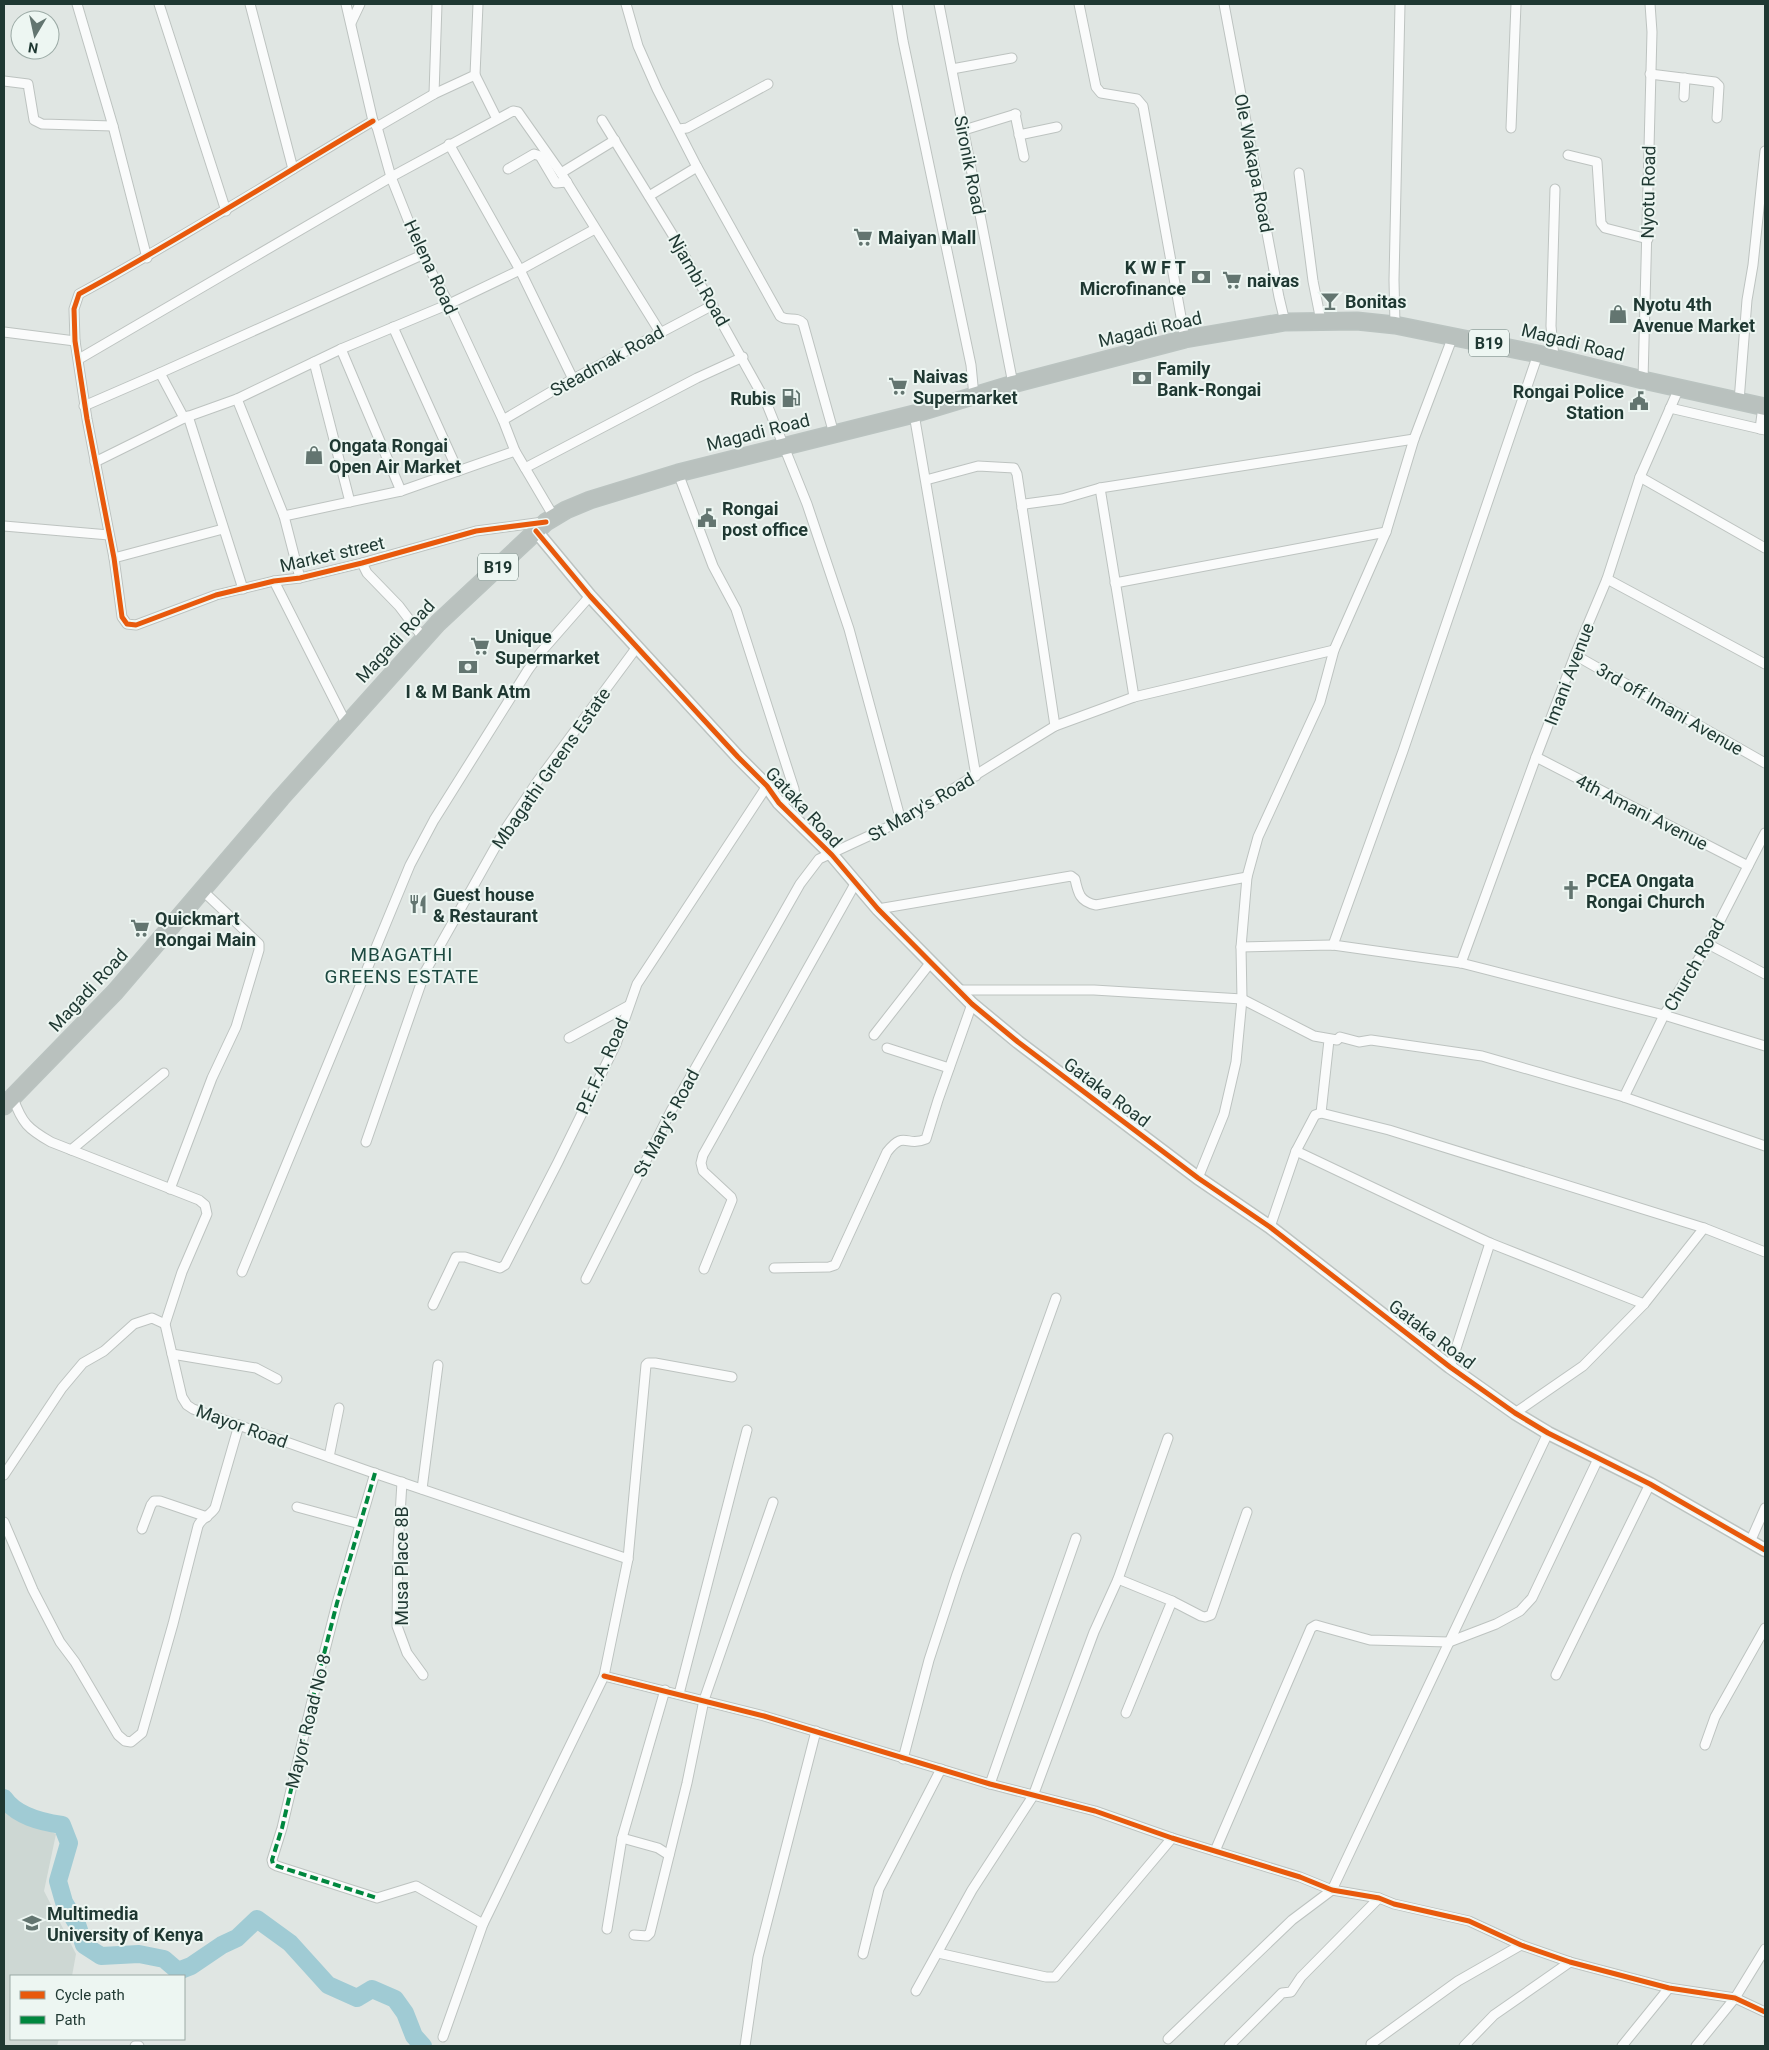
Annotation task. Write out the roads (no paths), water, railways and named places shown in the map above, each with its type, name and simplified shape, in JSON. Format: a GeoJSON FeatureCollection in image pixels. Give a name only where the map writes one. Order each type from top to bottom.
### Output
{"type":"FeatureCollection","features":[{"type":"Feature","properties":{"kind":"highway","name":"Magadi Road"},"geometry":{"type":"LineString","coordinates":[[8,1102],[116,992],[203,891],[246,837],[346,723],[424,639],[545,524],[566,510],[590,500],[678,474],[914,414],[1013,384],[1185,339],[1285,322],[1357,321],[1395,325],[1546,356],[1643,380],[1764,406]]}},
{"type":"Feature","properties":{"kind":"street"},"geometry":{"type":"LineString","coordinates":[[77,4],[113,126],[147,258]]}},
{"type":"Feature","properties":{"kind":"street"},"geometry":{"type":"LineString","coordinates":[[159,4],[226,211]]}},
{"type":"Feature","properties":{"kind":"street"},"geometry":{"type":"LineString","coordinates":[[250,4],[293,169]]}},
{"type":"Feature","properties":{"kind":"street","name":"Helena Road"},"geometry":{"type":"LineString","coordinates":[[346,4],[375,124],[391,176],[422,255],[449,304],[503,420],[515,451],[525,468],[545,524]]}},
{"type":"Feature","properties":{"kind":"street"},"geometry":{"type":"LineString","coordinates":[[350,22],[360,4]]}},
{"type":"Feature","properties":{"kind":"street"},"geometry":{"type":"LineString","coordinates":[[434,94],[437,4]]}},
{"type":"Feature","properties":{"kind":"street"},"geometry":{"type":"LineString","coordinates":[[478,4],[475,74],[497,119]]}},
{"type":"Feature","properties":{"kind":"street"},"geometry":{"type":"LineString","coordinates":[[626,4],[638,46],[657,89],[697,167],[780,316],[786,319],[798,320],[803,324],[834,434]]}},
{"type":"Feature","properties":{"kind":"street"},"geometry":{"type":"LineString","coordinates":[[897,4],[903,41],[971,365],[974,396]]}},
{"type":"Feature","properties":{"kind":"street","name":"Sironik Road"},"geometry":{"type":"LineString","coordinates":[[939,4],[1013,384]]}},
{"type":"Feature","properties":{"kind":"street"},"geometry":{"type":"LineString","coordinates":[[1079,4],[1096,87],[1101,93],[1137,99],[1143,106],[1185,339]]}},
{"type":"Feature","properties":{"kind":"street","name":"Ole Wakapa Road"},"geometry":{"type":"LineString","coordinates":[[1224,4],[1285,322]]}},
{"type":"Feature","properties":{"kind":"street"},"geometry":{"type":"LineString","coordinates":[[1395,325],[1394,280],[1400,4]]}},
{"type":"Feature","properties":{"kind":"street"},"geometry":{"type":"LineString","coordinates":[[1511,128],[1516,4]]}},
{"type":"Feature","properties":{"kind":"street","name":"Nyotu Road"},"geometry":{"type":"LineString","coordinates":[[1643,380],[1652,32],[1650,4]]}},
{"type":"Feature","properties":{"kind":"street"},"geometry":{"type":"LineString","coordinates":[[952,69],[1012,58]]}},
{"type":"Feature","properties":{"kind":"street"},"geometry":{"type":"LineString","coordinates":[[223,529],[114,558],[84,406],[75,341],[74,308],[79,294],[147,258],[293,169],[375,124],[475,74]]}},
{"type":"Feature","properties":{"kind":"street"},"geometry":{"type":"LineString","coordinates":[[1650,74],[1712,80],[1718,84],[1717,118]]}},
{"type":"Feature","properties":{"kind":"street"},"geometry":{"type":"LineString","coordinates":[[1684,97],[1685,78]]}},
{"type":"Feature","properties":{"kind":"street"},"geometry":{"type":"LineString","coordinates":[[4,81],[28,84],[36,123],[113,126]]}},
{"type":"Feature","properties":{"kind":"street"},"geometry":{"type":"LineString","coordinates":[[679,129],[687,128],[768,84]]}},
{"type":"Feature","properties":{"kind":"street"},"geometry":{"type":"LineString","coordinates":[[79,359],[391,176],[497,119],[516,111],[567,182],[660,332]]}},
{"type":"Feature","properties":{"kind":"street"},"geometry":{"type":"LineString","coordinates":[[964,130],[1016,114],[1024,157]]}},
{"type":"Feature","properties":{"kind":"street","name":"Njambi Road"},"geometry":{"type":"LineString","coordinates":[[602,120],[649,196],[743,357],[766,402],[785,446],[849,629],[901,821]]}},
{"type":"Feature","properties":{"kind":"street"},"geometry":{"type":"LineString","coordinates":[[1020,135],[1057,127]]}},
{"type":"Feature","properties":{"kind":"street"},"geometry":{"type":"LineString","coordinates":[[561,173],[615,140]]}},
{"type":"Feature","properties":{"kind":"street"},"geometry":{"type":"LineString","coordinates":[[449,144],[520,270],[572,379]]}},
{"type":"Feature","properties":{"kind":"street"},"geometry":{"type":"LineString","coordinates":[[1739,401],[1747,300],[1753,265],[1765,151]]}},
{"type":"Feature","properties":{"kind":"street"},"geometry":{"type":"LineString","coordinates":[[508,168],[534,154],[538,155],[556,183],[567,182]]}},
{"type":"Feature","properties":{"kind":"street"},"geometry":{"type":"LineString","coordinates":[[1568,155],[1597,162],[1601,223],[1605,228],[1648,239]]}},
{"type":"Feature","properties":{"kind":"street"},"geometry":{"type":"LineString","coordinates":[[649,196],[697,167]]}},
{"type":"Feature","properties":{"kind":"street"},"geometry":{"type":"LineString","coordinates":[[1299,173],[1313,281],[1321,321]]}},
{"type":"Feature","properties":{"kind":"street"},"geometry":{"type":"LineString","coordinates":[[1332,945],[1546,356],[1551,326],[1555,190]]}},
{"type":"Feature","properties":{"kind":"street"},"geometry":{"type":"LineString","coordinates":[[95,462],[186,417],[237,398],[341,349],[449,304],[520,270],[595,229]]}},
{"type":"Feature","properties":{"kind":"street"},"geometry":{"type":"LineString","coordinates":[[84,406],[422,255]]}},
{"type":"Feature","properties":{"kind":"street","name":"Steadmak Road"},"geometry":{"type":"LineString","coordinates":[[503,420],[572,379],[713,305]]}},
{"type":"Feature","properties":{"kind":"street"},"geometry":{"type":"LineString","coordinates":[[393,327],[458,471]]}},
{"type":"Feature","properties":{"kind":"street"},"geometry":{"type":"LineString","coordinates":[[4,332],[75,341]]}},
{"type":"Feature","properties":{"kind":"street"},"geometry":{"type":"LineString","coordinates":[[1198,1178],[1224,1114],[1236,1062],[1242,999],[1241,947],[1247,877],[1258,837],[1320,702],[1334,650],[1386,532],[1414,439],[1453,336]]}},
{"type":"Feature","properties":{"kind":"street"},"geometry":{"type":"LineString","coordinates":[[341,349],[401,491]]}},
{"type":"Feature","properties":{"kind":"street"},"geometry":{"type":"LineString","coordinates":[[525,468],[696,378],[743,357]]}},
{"type":"Feature","properties":{"kind":"street"},"geometry":{"type":"LineString","coordinates":[[314,362],[350,502]]}},
{"type":"Feature","properties":{"kind":"street"},"geometry":{"type":"LineString","coordinates":[[160,373],[186,417],[215,497],[223,529],[243,588]]}},
{"type":"Feature","properties":{"kind":"street","name":"Imani Avenue"},"geometry":{"type":"LineString","coordinates":[[1461,963],[1536,757],[1575,655],[1607,579],[1640,477],[1679,388]]}},
{"type":"Feature","properties":{"kind":"street"},"geometry":{"type":"LineString","coordinates":[[237,398],[284,516],[300,578]]}},
{"type":"Feature","properties":{"kind":"street"},"geometry":{"type":"LineString","coordinates":[[1670,408],[1762,430],[1764,406]]}},
{"type":"Feature","properties":{"kind":"street"},"geometry":{"type":"LineString","coordinates":[[914,414],[976,776]]}},
{"type":"Feature","properties":{"kind":"street"},"geometry":{"type":"LineString","coordinates":[[1022,508],[1025,504],[1062,499],[1100,488],[1414,439]]}},
{"type":"Feature","properties":{"kind":"street"},"geometry":{"type":"LineString","coordinates":[[284,516],[401,491],[515,451]]}},
{"type":"Feature","properties":{"kind":"street"},"geometry":{"type":"LineString","coordinates":[[926,480],[978,466],[1014,468],[1017,474],[1055,726]]}},
{"type":"Feature","properties":{"kind":"street"},"geometry":{"type":"LineString","coordinates":[[678,474],[713,566],[736,609],[794,789],[794,796],[779,803]]}},
{"type":"Feature","properties":{"kind":"street"},"geometry":{"type":"LineString","coordinates":[[1640,477],[1765,548]]}},
{"type":"Feature","properties":{"kind":"street"},"geometry":{"type":"LineString","coordinates":[[1100,488],[1134,697]]}},
{"type":"Feature","properties":{"kind":"street","name":"Market street"},"geometry":{"type":"LineString","coordinates":[[114,558],[122,617],[128,624],[136,625],[216,595],[243,588],[274,581],[300,578],[362,563],[476,531],[545,524]]}},
{"type":"Feature","properties":{"kind":"street","name":"Gataka Road"},"geometry":{"type":"LineString","coordinates":[[545,524],[590,596],[767,786],[779,803],[832,855],[878,909],[972,1004],[1018,1042],[1198,1178],[1270,1227],[1450,1367],[1515,1412],[1548,1433],[1650,1484],[1765,1550]]}},
{"type":"Feature","properties":{"kind":"street"},"geometry":{"type":"LineString","coordinates":[[4,526],[109,536]]}},
{"type":"Feature","properties":{"kind":"street"},"geometry":{"type":"LineString","coordinates":[[1115,583],[1386,532]]}},
{"type":"Feature","properties":{"kind":"street"},"geometry":{"type":"LineString","coordinates":[[362,563],[367,573],[399,606],[424,639]]}},
{"type":"Feature","properties":{"kind":"street"},"geometry":{"type":"LineString","coordinates":[[1607,579],[1765,664]]}},
{"type":"Feature","properties":{"kind":"street"},"geometry":{"type":"LineString","coordinates":[[274,581],[346,723]]}},
{"type":"Feature","properties":{"kind":"street"},"geometry":{"type":"LineString","coordinates":[[242,1272],[410,865],[434,820],[528,670],[541,652],[590,596]]}},
{"type":"Feature","properties":{"kind":"street","name":"Mbagathi Greens Estate"},"geometry":{"type":"LineString","coordinates":[[366,1142],[425,972],[506,828],[537,782],[637,646]]}},
{"type":"Feature","properties":{"kind":"street","name":"St Mary's Road"},"geometry":{"type":"LineString","coordinates":[[586,1279],[671,1110],[800,884],[820,859],[901,821],[1055,726],[1134,697],[1334,650]]}},
{"type":"Feature","properties":{"kind":"street","name":"3rd off Imani Avenue"},"geometry":{"type":"LineString","coordinates":[[1575,655],[1765,763]]}},
{"type":"Feature","properties":{"kind":"street","name":"4th Amani Avenue"},"geometry":{"type":"LineString","coordinates":[[1536,757],[1748,866]]}},
{"type":"Feature","properties":{"kind":"street","name":"P.E.F.A. Road"},"geometry":{"type":"LineString","coordinates":[[434,1304],[456,1257],[465,1257],[500,1268],[505,1265],[612,1053],[637,984],[767,786]]}},
{"type":"Feature","properties":{"kind":"street","name":"Church Road"},"geometry":{"type":"LineString","coordinates":[[1624,1097],[1664,1015],[1708,944],[1765,834]]}},
{"type":"Feature","properties":{"kind":"street"},"geometry":{"type":"LineString","coordinates":[[878,909],[1071,876],[1075,879],[1079,896],[1087,904],[1096,905],[1247,877]]}},
{"type":"Feature","properties":{"kind":"street"},"geometry":{"type":"LineString","coordinates":[[704,1269],[732,1200],[703,1171],[701,1163],[703,1155],[855,884]]}},
{"type":"Feature","properties":{"kind":"street"},"geometry":{"type":"LineString","coordinates":[[170,1189],[212,1078],[236,1027],[259,950],[259,944],[203,891]]}},
{"type":"Feature","properties":{"kind":"street"},"geometry":{"type":"LineString","coordinates":[[1708,944],[1765,974]]}},
{"type":"Feature","properties":{"kind":"street"},"geometry":{"type":"LineString","coordinates":[[1241,947],[1332,945],[1461,963],[1664,1015],[1765,1046]]}},
{"type":"Feature","properties":{"kind":"street"},"geometry":{"type":"LineString","coordinates":[[874,1035],[931,962]]}},
{"type":"Feature","properties":{"kind":"street"},"geometry":{"type":"LineString","coordinates":[[959,990],[1094,990],[1242,999],[1314,1036],[1330,1040],[1337,1040],[1340,1037],[1359,1042],[1371,1040],[1482,1056],[1624,1097],[1765,1146]]}},
{"type":"Feature","properties":{"kind":"street"},"geometry":{"type":"LineString","coordinates":[[774,1268],[829,1267],[835,1265],[887,1152],[895,1142],[903,1140],[920,1142],[926,1139],[972,1004]]}},
{"type":"Feature","properties":{"kind":"street"},"geometry":{"type":"LineString","coordinates":[[569,1038],[628,1006]]}},
{"type":"Feature","properties":{"kind":"street"},"geometry":{"type":"LineString","coordinates":[[1321,1112],[1330,1040]]}},
{"type":"Feature","properties":{"kind":"street"},"geometry":{"type":"LineString","coordinates":[[887,1048],[949,1068]]}},
{"type":"Feature","properties":{"kind":"street"},"geometry":{"type":"LineString","coordinates":[[71,1150],[164,1073]]}},
{"type":"Feature","properties":{"kind":"street","name":"Mayor Road"},"geometry":{"type":"LineString","coordinates":[[8,1102],[32,1131],[51,1142],[199,1200],[205,1205],[207,1214],[182,1272],[166,1324],[182,1397],[187,1405],[193,1409],[329,1457],[628,1559]]}},
{"type":"Feature","properties":{"kind":"street"},"geometry":{"type":"LineString","coordinates":[[1270,1227],[1296,1151],[1315,1115],[1321,1112],[1389,1130],[1704,1228],[1765,1252]]}},
{"type":"Feature","properties":{"kind":"street"},"geometry":{"type":"LineString","coordinates":[[1296,1151],[1490,1242],[1644,1304]]}},
{"type":"Feature","properties":{"kind":"street"},"geometry":{"type":"LineString","coordinates":[[1515,1412],[1583,1366],[1644,1304],[1704,1228]]}},
{"type":"Feature","properties":{"kind":"street"},"geometry":{"type":"LineString","coordinates":[[1450,1367],[1490,1242]]}},
{"type":"Feature","properties":{"kind":"street"},"geometry":{"type":"LineString","coordinates":[[903,1759],[926,1670],[954,1583],[1056,1298]]}},
{"type":"Feature","properties":{"kind":"street"},"geometry":{"type":"LineString","coordinates":[[4,1474],[62,1388],[83,1363],[104,1351],[134,1324],[152,1318],[166,1324]]}},
{"type":"Feature","properties":{"kind":"street"},"geometry":{"type":"LineString","coordinates":[[172,1354],[256,1368],[277,1379]]}},
{"type":"Feature","properties":{"kind":"street"},"geometry":{"type":"LineString","coordinates":[[443,2037],[483,1924],[604,1676],[628,1559],[646,1364],[655,1363],[732,1376]]}},
{"type":"Feature","properties":{"kind":"street"},"geometry":{"type":"LineString","coordinates":[[422,1489],[438,1365]]}},
{"type":"Feature","properties":{"kind":"street"},"geometry":{"type":"LineString","coordinates":[[329,1457],[339,1408]]}},
{"type":"Feature","properties":{"kind":"street"},"geometry":{"type":"LineString","coordinates":[[4,1522],[33,1590],[60,1642],[75,1662],[118,1735],[125,1741],[131,1742],[142,1733],[198,1526],[201,1519],[208,1517],[215,1508],[239,1425]]}},
{"type":"Feature","properties":{"kind":"street"},"geometry":{"type":"LineString","coordinates":[[679,1694],[747,1430]]}},
{"type":"Feature","properties":{"kind":"street"},"geometry":{"type":"LineString","coordinates":[[1168,2039],[1292,1920],[1332,1890],[1548,1433]]}},
{"type":"Feature","properties":{"kind":"street"},"geometry":{"type":"LineString","coordinates":[[916,1991],[972,1890],[1033,1796],[1094,1632],[1118,1579],[1168,1438]]}},
{"type":"Feature","properties":{"kind":"street"},"geometry":{"type":"LineString","coordinates":[[1215,1851],[1310,1628],[1316,1625],[1370,1640],[1387,1642],[1448,1642],[1496,1624],[1520,1611],[1532,1598],[1598,1459]]}},
{"type":"Feature","properties":{"kind":"street","name":"Mayor Road No 8"},"geometry":{"type":"LineString","coordinates":[[376,1473],[310,1705],[282,1828],[272,1860],[273,1864],[277,1866],[377,1898],[416,1886],[483,1924]]}},
{"type":"Feature","properties":{"kind":"street","name":"Musa Place 8B"},"geometry":{"type":"LineString","coordinates":[[402,1482],[398,1548],[397,1626],[407,1653],[423,1675]]}},
{"type":"Feature","properties":{"kind":"street"},"geometry":{"type":"LineString","coordinates":[[1556,1675],[1650,1484]]}},
{"type":"Feature","properties":{"kind":"street"},"geometry":{"type":"LineString","coordinates":[[142,1529],[151,1504],[154,1501],[160,1501],[208,1517]]}},
{"type":"Feature","properties":{"kind":"street"},"geometry":{"type":"LineString","coordinates":[[634,1935],[649,1935],[704,1700],[773,1502]]}},
{"type":"Feature","properties":{"kind":"street"},"geometry":{"type":"LineString","coordinates":[[297,1507],[360,1524]]}},
{"type":"Feature","properties":{"kind":"street"},"geometry":{"type":"LineString","coordinates":[[1750,1542],[1765,1508]]}},
{"type":"Feature","properties":{"kind":"street"},"geometry":{"type":"LineString","coordinates":[[1118,1579],[1172,1601],[1202,1616],[1211,1614],[1247,1512]]}},
{"type":"Feature","properties":{"kind":"street"},"geometry":{"type":"LineString","coordinates":[[990,1784],[1076,1538]]}},
{"type":"Feature","properties":{"kind":"street"},"geometry":{"type":"LineString","coordinates":[[1126,1713],[1172,1601]]}},
{"type":"Feature","properties":{"kind":"street"},"geometry":{"type":"LineString","coordinates":[[1705,1745],[1715,1717],[1765,1628]]}},
{"type":"Feature","properties":{"kind":"street"},"geometry":{"type":"LineString","coordinates":[[604,1676],[764,1716],[990,1784],[1095,1811],[1172,1838],[1300,1877],[1332,1890],[1379,1898],[1394,1904],[1469,1921],[1521,1945],[1570,1962],[1669,1988],[1735,1998],[1765,2012]]}},
{"type":"Feature","properties":{"kind":"street"},"geometry":{"type":"LineString","coordinates":[[607,1929],[622,1838],[665,1690]]}},
{"type":"Feature","properties":{"kind":"street"},"geometry":{"type":"LineString","coordinates":[[745,2046],[758,1957],[816,1731]]}},
{"type":"Feature","properties":{"kind":"street"},"geometry":{"type":"LineString","coordinates":[[863,1954],[879,1889],[941,1769]]}},
{"type":"Feature","properties":{"kind":"street"},"geometry":{"type":"LineString","coordinates":[[622,1838],[658,1848],[669,1855]]}},
{"type":"Feature","properties":{"kind":"street"},"geometry":{"type":"LineString","coordinates":[[938,1953],[1046,1978],[1055,1977],[1172,1838]]}},
{"type":"Feature","properties":{"kind":"street"},"geometry":{"type":"LineString","coordinates":[[1229,2046],[1282,1994],[1291,1992],[1301,1977],[1379,1898]]}},
{"type":"Feature","properties":{"kind":"street"},"geometry":{"type":"LineString","coordinates":[[1371,2044],[1458,1981],[1521,1945]]}},
{"type":"Feature","properties":{"kind":"street"},"geometry":{"type":"LineString","coordinates":[[1696,2046],[1735,1998],[1765,1949]]}},
{"type":"Feature","properties":{"kind":"street"},"geometry":{"type":"LineString","coordinates":[[1464,2046],[1494,2014],[1570,1962]]}},
{"type":"Feature","properties":{"kind":"street"},"geometry":{"type":"LineString","coordinates":[[1622,2046],[1669,1988]]}},
{"type":"Feature","properties":{"kind":"street"},"geometry":{"type":"LineString","coordinates":[[134,2046],[139,2046]]}},
{"type":"Feature","properties":{"kind":"waterway"},"geometry":{"type":"LineString","coordinates":[[4,1798],[22,1814],[38,1820],[62,1825],[69,1843],[58,1881],[64,1902],[77,1924],[84,1945],[101,1956],[139,1954],[164,1959],[178,1971],[191,1966],[222,1945],[237,1938],[257,1919],[290,1943],[328,1985],[357,1998],[372,1989],[395,1999],[405,2013],[414,2036],[423,2046]]}},
{"type":"Feature","properties":{"kind":"place","name":"Maiyan Mall"},"geometry":{"type":"Point","coordinates":[863,237]}},
{"type":"Feature","properties":{"kind":"place","name":"K W F T Microfinance"},"geometry":{"type":"Point","coordinates":[1201,277]}},
{"type":"Feature","properties":{"kind":"place","name":"naivas"},"geometry":{"type":"Point","coordinates":[1232,280]}},
{"type":"Feature","properties":{"kind":"place","name":"Bonitas"},"geometry":{"type":"Point","coordinates":[1330,301]}},
{"type":"Feature","properties":{"kind":"place","name":"Nyotu 4th Avenue Market"},"geometry":{"type":"Point","coordinates":[1618,314]}},
{"type":"Feature","properties":{"kind":"place","name":"Family Bank-Rongai"},"geometry":{"type":"Point","coordinates":[1142,378]}},
{"type":"Feature","properties":{"kind":"place","name":"Naivas Supermarket"},"geometry":{"type":"Point","coordinates":[898,386]}},
{"type":"Feature","properties":{"kind":"place","name":"Rubis"},"geometry":{"type":"Point","coordinates":[791,398]}},
{"type":"Feature","properties":{"kind":"place","name":"Rongai Police Station"},"geometry":{"type":"Point","coordinates":[1639,401]}},
{"type":"Feature","properties":{"kind":"place","name":"Ongata Rongai Open Air Market"},"geometry":{"type":"Point","coordinates":[314,455]}},
{"type":"Feature","properties":{"kind":"place","name":"Rongai post office"},"geometry":{"type":"Point","coordinates":[707,518]}},
{"type":"Feature","properties":{"kind":"place","name":"Unique Supermarket"},"geometry":{"type":"Point","coordinates":[480,646]}},
{"type":"Feature","properties":{"kind":"place","name":"I & M Bank Atm"},"geometry":{"type":"Point","coordinates":[468,667]}},
{"type":"Feature","properties":{"kind":"place","name":"PCEA Ongata Rongai Church"},"geometry":{"type":"Point","coordinates":[1571,890]}},
{"type":"Feature","properties":{"kind":"place","name":"Guest house & Restaurant"},"geometry":{"type":"Point","coordinates":[418,904]}},
{"type":"Feature","properties":{"kind":"place","name":"Quickmart Rongai Main"},"geometry":{"type":"Point","coordinates":[140,928]}},
{"type":"Feature","properties":{"kind":"place","name":"Multimedia University of Kenya"},"geometry":{"type":"Point","coordinates":[32,1923]}},
{"type":"Feature","properties":{"kind":"district","name":"MBAGATHI GREENS ESTATE"},"geometry":{"type":"Point","coordinates":[402,965]}}]}
